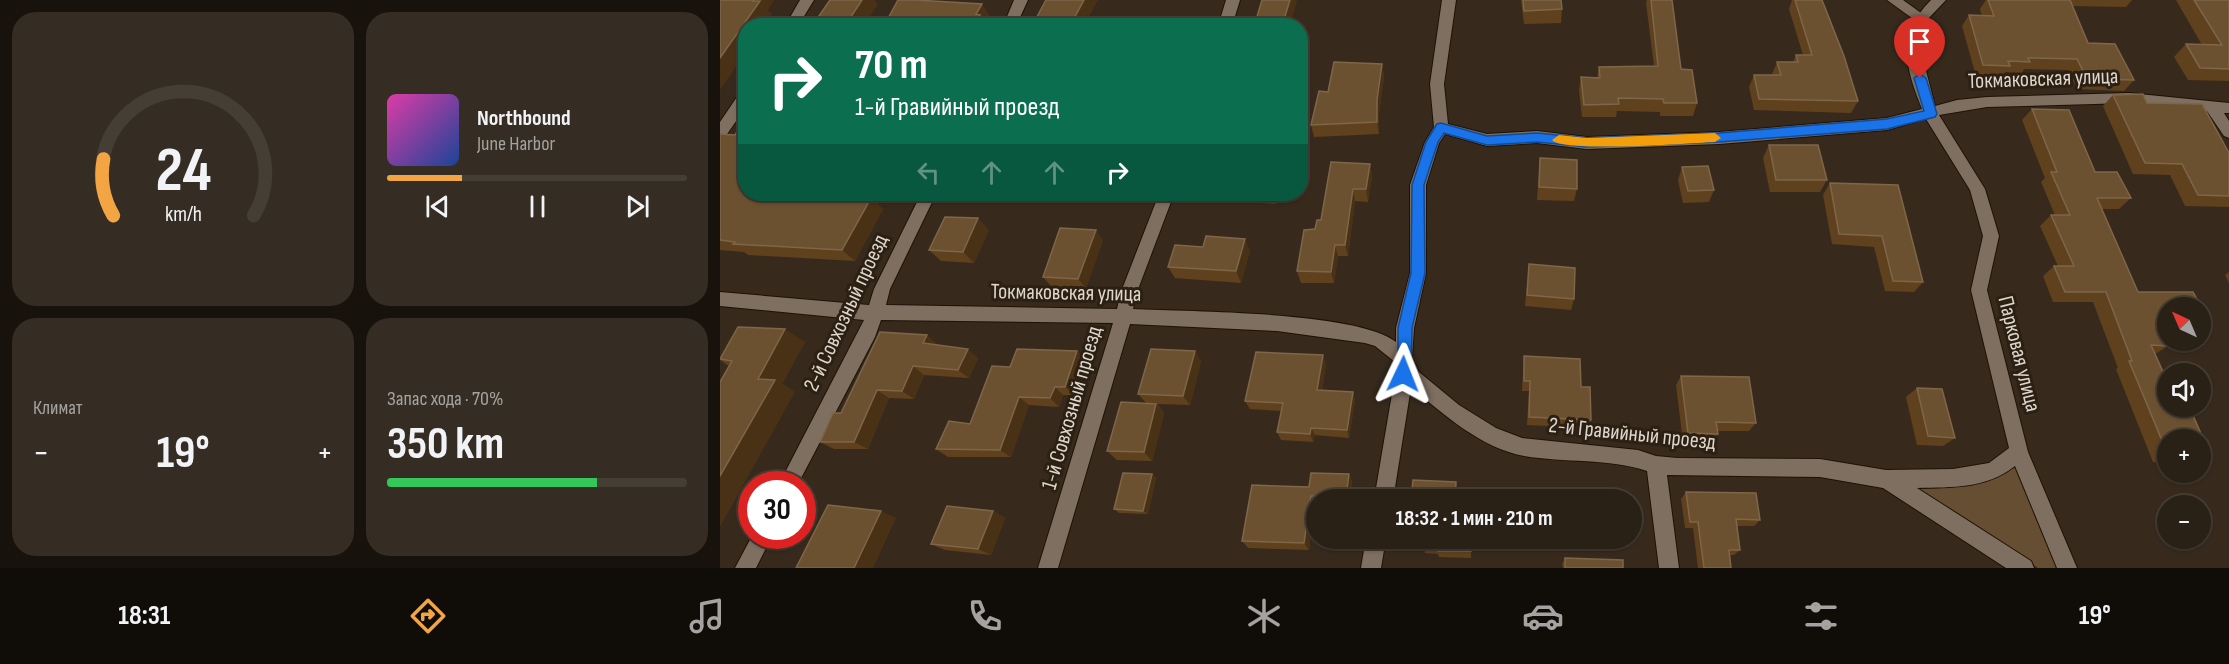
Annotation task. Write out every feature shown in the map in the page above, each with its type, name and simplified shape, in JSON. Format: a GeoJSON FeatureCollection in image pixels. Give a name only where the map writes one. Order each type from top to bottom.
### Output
{"type":"FeatureCollection","features":[{"type":"Feature","properties":{"kind":"street"},"geometry":{"type":"LineString","coordinates":[[796,18],[807,0]]}},
{"type":"Feature","properties":{"kind":"street"},"geometry":{"type":"LineString","coordinates":[[1013,18],[1021,0]]}},
{"type":"Feature","properties":{"kind":"street"},"geometry":{"type":"LineString","coordinates":[[1227,18],[1233,0]]}},
{"type":"Feature","properties":{"kind":"street"},"geometry":{"type":"LineString","coordinates":[[1385,489],[1402,388],[1405,328],[1418,273],[1418,185],[1432,142],[1441,128],[1437,84],[1449,0]]}},
{"type":"Feature","properties":{"kind":"street"},"geometry":{"type":"LineString","coordinates":[[1894,0],[1921,18],[1939,0]]}},
{"type":"Feature","properties":{"kind":"street","name":"Парковая улица"},"geometry":{"type":"LineString","coordinates":[[1921,18],[1912,43],[1924,96],[1931,114],[1977,189],[1991,237],[1979,290],[2019,452],[2067,568]]}},
{"type":"Feature","properties":{"kind":"street","name":"Токмаковская улица"},"geometry":{"type":"LineString","coordinates":[[1441,128],[1487,140],[1537,137],[1587,143],[1719,138],[1887,124],[1931,114],[1957,105],[2031,100],[2129,98],[2229,108]]}},
{"type":"Feature","properties":{"kind":"street"},"geometry":{"type":"LineString","coordinates":[[2211,106],[2229,132]]}},
{"type":"Feature","properties":{"kind":"street"},"geometry":{"type":"LineString","coordinates":[[720,133],[738,107]]}},
{"type":"Feature","properties":{"kind":"street","name":"2-й Совхозный проезд"},"geometry":{"type":"LineString","coordinates":[[795,471],[868,332],[873,312],[925,201]]}},
{"type":"Feature","properties":{"kind":"street","name":"1-й Совхозный проезд"},"geometry":{"type":"LineString","coordinates":[[1048,568],[1117,345],[1121,316],[1164,201]]}},
{"type":"Feature","properties":{"kind":"street","name":"Токмаковская улица"},"geometry":{"type":"LineString","coordinates":[[720,299],[845,312],[1121,316],[1277,324],[1365,335],[1381,341],[1404,359]]}},
{"type":"Feature","properties":{"kind":"street","name":"2-й Гравийный проезд"},"geometry":{"type":"LineString","coordinates":[[1404,359],[1413,378],[1453,411],[1490,434],[1522,447],[1638,459],[1656,465],[1820,468],[1886,479],[1953,478],[1993,472],[2019,452]]}},
{"type":"Feature","properties":{"kind":"street"},"geometry":{"type":"LineString","coordinates":[[1656,465],[1669,568]]}},
{"type":"Feature","properties":{"kind":"street","name":"2-й Гравийный проезд"},"geometry":{"type":"LineString","coordinates":[[1886,479],[2024,568]]}},
{"type":"Feature","properties":{"kind":"street"},"geometry":{"type":"LineString","coordinates":[[745,568],[755,549]]}},
{"type":"Feature","properties":{"kind":"street"},"geometry":{"type":"LineString","coordinates":[[1371,568],[1374,549]]}},
{"type":"Feature","properties":{"kind":"shaded area"},"geometry":{"type":"Polygon","coordinates":[[[2014,467],[2019,471],[2057,566],[2055,568],[2038,568],[1919,489],[1944,488],[1980,482],[2014,467]]]}},
{"type":"Feature","properties":{"kind":"building"},"geometry":{"type":"Polygon","coordinates":[[[720,0],[760,1],[748,18],[738,18],[738,32],[720,58],[720,0]]]}},
{"type":"Feature","properties":{"kind":"building"},"geometry":{"type":"Polygon","coordinates":[[[830,0],[862,0],[850,18],[818,18],[830,0]]]}},
{"type":"Feature","properties":{"kind":"building"},"geometry":{"type":"Polygon","coordinates":[[[898,0],[982,4],[976,14],[980,15],[978,18],[888,18],[898,0]]]}},
{"type":"Feature","properties":{"kind":"building"},"geometry":{"type":"Polygon","coordinates":[[[1046,0],[1084,0],[1074,18],[1036,18],[1046,0]]]}},
{"type":"Feature","properties":{"kind":"building"},"geometry":{"type":"Polygon","coordinates":[[[1262,0],[1290,0],[1284,18],[1257,18],[1262,0]]]}},
{"type":"Feature","properties":{"kind":"building"},"geometry":{"type":"Polygon","coordinates":[[[1523,0],[1561,0],[1562,9],[1524,11],[1523,0]]]}},
{"type":"Feature","properties":{"kind":"building"},"geometry":{"type":"Polygon","coordinates":[[[1651,0],[1672,0],[1681,69],[1692,70],[1697,103],[1664,103],[1663,99],[1618,98],[1619,104],[1584,105],[1581,77],[1600,78],[1599,67],[1658,66],[1651,0]]]}},
{"type":"Feature","properties":{"kind":"building"},"geometry":{"type":"Polygon","coordinates":[[[1795,0],[1822,0],[1844,56],[1858,101],[1759,99],[1754,75],[1781,75],[1777,62],[1798,62],[1796,55],[1812,55],[1795,0]]]}},
{"type":"Feature","properties":{"kind":"building"},"geometry":{"type":"Polygon","coordinates":[[[1988,0],[2070,0],[2088,43],[2115,44],[2134,80],[2087,79],[2077,59],[2028,58],[2030,62],[2008,61],[2010,66],[1983,65],[1969,15],[1994,16],[1988,0]]]}},
{"type":"Feature","properties":{"kind":"building"},"geometry":{"type":"Polygon","coordinates":[[[2194,0],[2229,0],[2229,69],[2200,68],[2186,44],[2222,45],[2194,0]]]}},
{"type":"Feature","properties":{"kind":"building"},"geometry":{"type":"Polygon","coordinates":[[[1334,62],[1382,64],[1377,100],[1377,122],[1311,125],[1319,91],[1328,92],[1334,62]]]}},
{"type":"Feature","properties":{"kind":"building"},"geometry":{"type":"Polygon","coordinates":[[[2143,94],[2147,103],[2202,104],[2229,153],[2229,196],[2198,195],[2182,164],[2145,163],[2113,95],[2143,94]]]}},
{"type":"Feature","properties":{"kind":"building"},"geometry":{"type":"Polygon","coordinates":[[[2032,109],[2069,110],[2095,172],[2117,172],[2131,198],[2097,198],[2138,292],[2193,292],[2196,297],[2157,297],[2157,345],[2151,345],[2159,363],[2157,363],[2157,417],[2194,417],[2199,429],[2157,429],[2129,361],[2132,361],[2106,292],[2065,292],[2054,266],[2074,266],[2051,215],[2070,215],[2051,172],[2057,172],[2032,109]]]}},
{"type":"Feature","properties":{"kind":"building"},"geometry":{"type":"Polygon","coordinates":[[[738,130],[738,201],[869,201],[842,250],[733,244],[735,242],[720,240],[720,134],[735,135],[738,130]]]}},
{"type":"Feature","properties":{"kind":"building"},"geometry":{"type":"Polygon","coordinates":[[[1769,145],[1818,145],[1827,180],[1776,180],[1769,145]]]}},
{"type":"Feature","properties":{"kind":"building"},"geometry":{"type":"Polygon","coordinates":[[[1540,158],[1577,160],[1577,189],[1539,187],[1540,158]]]}},
{"type":"Feature","properties":{"kind":"building"},"geometry":{"type":"Polygon","coordinates":[[[1331,162],[1370,164],[1366,189],[1353,189],[1345,245],[1335,245],[1331,272],[1297,271],[1304,230],[1315,229],[1317,220],[1321,220],[1331,162]]]}},
{"type":"Feature","properties":{"kind":"building"},"geometry":{"type":"Polygon","coordinates":[[[1708,166],[1714,190],[1688,191],[1682,167],[1708,166]]]}},
{"type":"Feature","properties":{"kind":"building"},"geometry":{"type":"Polygon","coordinates":[[[1830,183],[1898,185],[1923,282],[1893,281],[1882,236],[1839,234],[1830,183]]]}},
{"type":"Feature","properties":{"kind":"building"},"geometry":{"type":"Polygon","coordinates":[[[945,217],[978,218],[963,252],[929,250],[945,217]]]}},
{"type":"Feature","properties":{"kind":"building"},"geometry":{"type":"Polygon","coordinates":[[[1060,228],[1096,230],[1078,279],[1043,277],[1060,228]]]}},
{"type":"Feature","properties":{"kind":"building"},"geometry":{"type":"Polygon","coordinates":[[[1206,236],[1245,239],[1236,271],[1168,267],[1175,245],[1203,247],[1206,236]]]}},
{"type":"Feature","properties":{"kind":"building"},"geometry":{"type":"Polygon","coordinates":[[[1529,264],[1575,268],[1574,299],[1527,295],[1529,264]]]}},
{"type":"Feature","properties":{"kind":"building"},"geometry":{"type":"Polygon","coordinates":[[[738,327],[785,329],[758,379],[775,380],[720,476],[720,382],[732,361],[720,359],[738,327]]]}},
{"type":"Feature","properties":{"kind":"building"},"geometry":{"type":"Polygon","coordinates":[[[880,332],[927,335],[923,343],[968,349],[958,370],[913,366],[902,391],[877,390],[854,442],[820,442],[833,413],[841,413],[880,332]]]}},
{"type":"Feature","properties":{"kind":"building"},"geometry":{"type":"Polygon","coordinates":[[[1017,349],[1077,351],[1065,387],[1055,387],[1050,398],[1019,397],[1000,450],[936,449],[949,421],[970,424],[992,366],[1010,367],[1017,349]]]}},
{"type":"Feature","properties":{"kind":"building"},"geometry":{"type":"Polygon","coordinates":[[[1151,349],[1195,351],[1183,396],[1138,394],[1151,349]]]}},
{"type":"Feature","properties":{"kind":"building"},"geometry":{"type":"Polygon","coordinates":[[[1256,352],[1323,355],[1317,390],[1353,392],[1347,430],[1311,428],[1310,434],[1277,432],[1283,403],[1245,401],[1256,352]]]}},
{"type":"Feature","properties":{"kind":"building"},"geometry":{"type":"Polygon","coordinates":[[[1524,356],[1580,359],[1581,387],[1590,387],[1591,420],[1529,417],[1530,381],[1524,381],[1524,356]]]}},
{"type":"Feature","properties":{"kind":"building"},"geometry":{"type":"Polygon","coordinates":[[[1681,376],[1749,377],[1756,423],[1716,422],[1718,434],[1688,433],[1681,376]]]}},
{"type":"Feature","properties":{"kind":"building"},"geometry":{"type":"Polygon","coordinates":[[[1917,388],[1942,389],[1955,438],[1928,436],[1917,388]]]}},
{"type":"Feature","properties":{"kind":"building"},"geometry":{"type":"Polygon","coordinates":[[[1121,402],[1156,404],[1144,452],[1107,451],[1121,402]]]}},
{"type":"Feature","properties":{"kind":"building"},"geometry":{"type":"Polygon","coordinates":[[[1123,473],[1152,474],[1143,511],[1114,509],[1123,473]]]}},
{"type":"Feature","properties":{"kind":"building"},"geometry":{"type":"Polygon","coordinates":[[[1311,473],[1349,474],[1347,489],[1306,489],[1304,543],[1242,541],[1252,485],[1309,487],[1311,473]]]}},
{"type":"Feature","properties":{"kind":"building"},"geometry":{"type":"Polygon","coordinates":[[[1413,480],[1456,482],[1456,489],[1412,489],[1413,480]]]}},
{"type":"Feature","properties":{"kind":"building"},"geometry":{"type":"Polygon","coordinates":[[[1686,492],[1756,493],[1760,520],[1736,519],[1740,550],[1729,550],[1731,568],[1704,568],[1698,522],[1690,522],[1686,492]]]}},
{"type":"Feature","properties":{"kind":"building"},"geometry":{"type":"Polygon","coordinates":[[[828,505],[881,511],[854,568],[796,568],[806,549],[816,549],[816,529],[828,505]]]}},
{"type":"Feature","properties":{"kind":"building"},"geometry":{"type":"Polygon","coordinates":[[[947,506],[993,511],[978,549],[931,544],[947,506]]]}},
{"type":"Feature","properties":{"kind":"building"},"geometry":{"type":"Polygon","coordinates":[[[1438,549],[1471,549],[1471,551],[1438,551],[1438,549]]]}},
{"type":"Feature","properties":{"kind":"building"},"geometry":{"type":"Polygon","coordinates":[[[1565,558],[1623,560],[1623,568],[1565,568],[1565,558]]]}},
{"type":"Feature","properties":{"kind":"slow traffic"},"geometry":{"type":"LineString","coordinates":[[1559,140],[1587,143],[1715,138]]}},
{"type":"Feature","properties":{"kind":"route"},"geometry":{"type":"LineString","coordinates":[[1403,374],[1405,328],[1418,273],[1418,185],[1432,142],[1441,128],[1487,140],[1537,137],[1587,143],[1719,138],[1887,124],[1931,114],[1920,78]]}}]}
